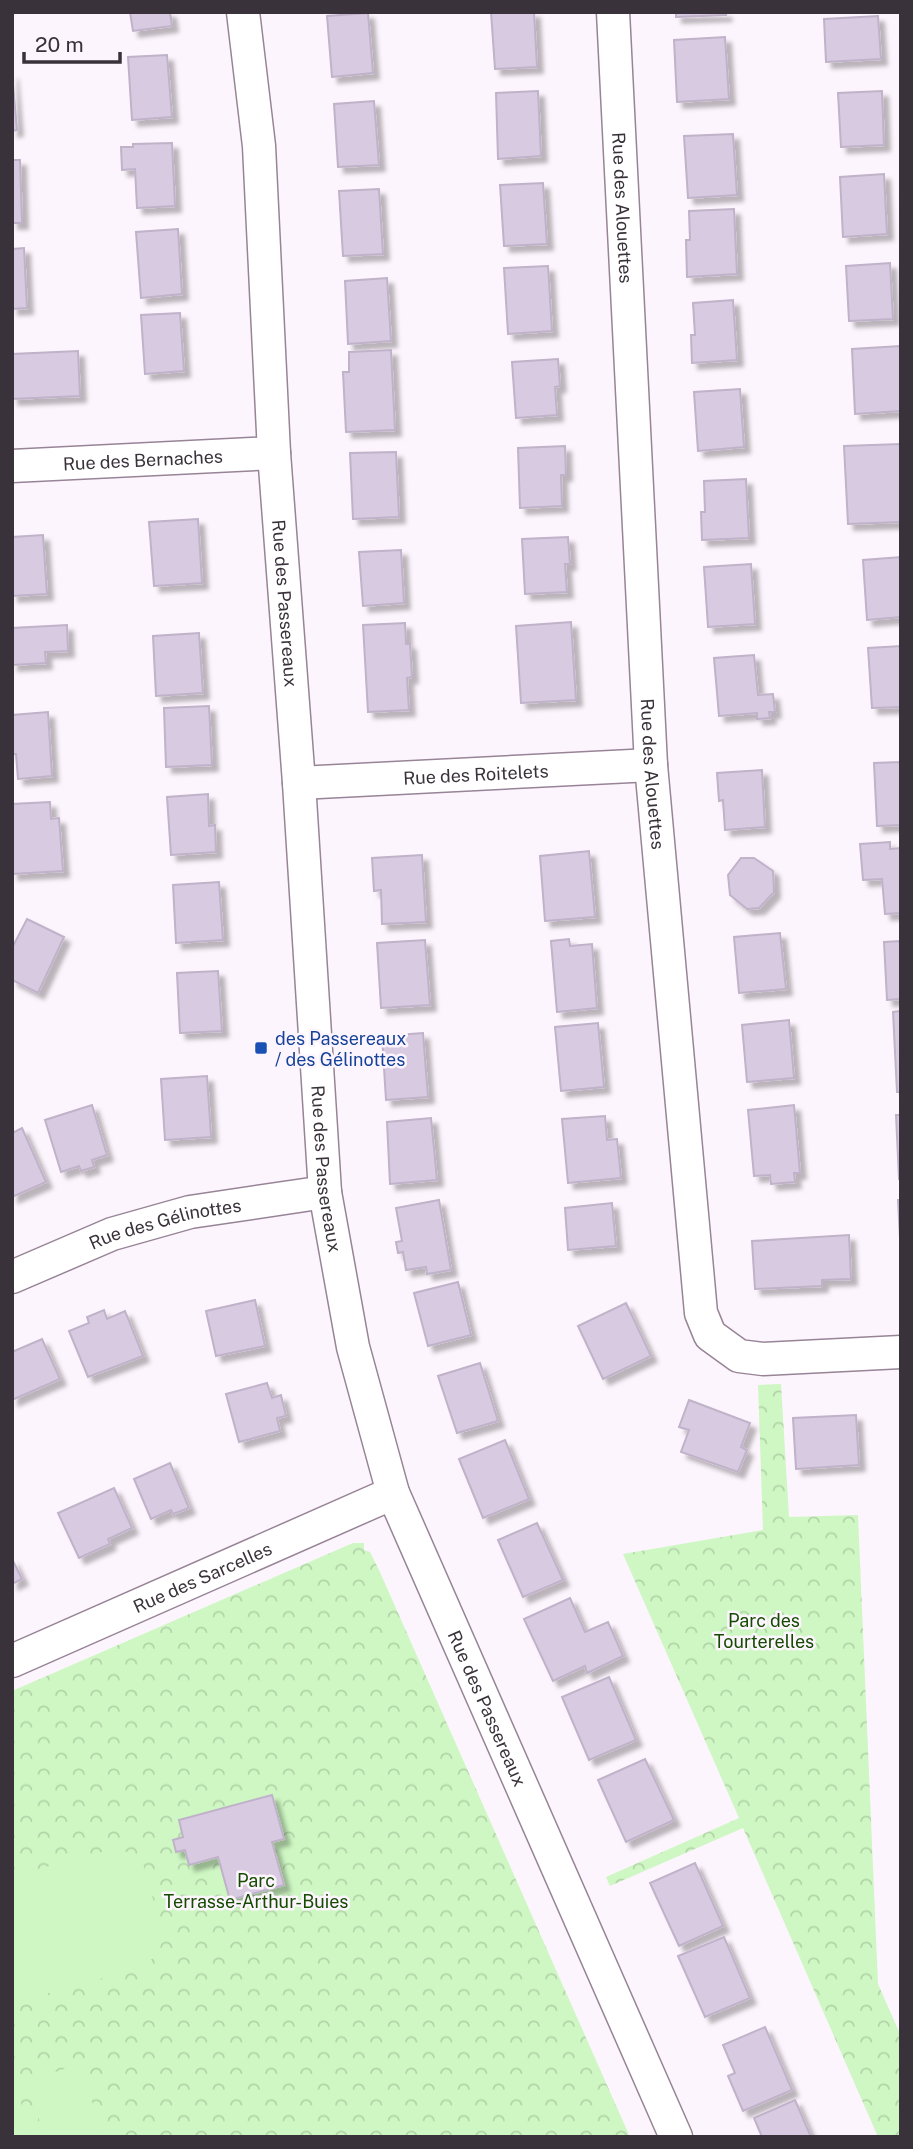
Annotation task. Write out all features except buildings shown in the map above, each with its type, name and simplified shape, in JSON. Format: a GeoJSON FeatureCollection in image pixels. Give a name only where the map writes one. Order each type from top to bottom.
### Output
{"type":"FeatureCollection","features":[{"type":"Feature","properties":{"kind":"street","name":"Rue des Passereaux"},"geometry":{"type":"LineString","coordinates":[[243,12],[259,146],[274,453],[299,783],[324,1192],[353,1346],[393,1493],[676,2137]]}},
{"type":"Feature","properties":{"kind":"street","name":"Rue des Alouettes"},"geometry":{"type":"LineString","coordinates":[[613,12],[651,765],[701,1313],[710,1335],[739,1356],[763,1359],[901,1352]]}},
{"type":"Feature","properties":{"kind":"street","name":"Rue des Bernaches"},"geometry":{"type":"LineString","coordinates":[[12,466],[274,453]]}},
{"type":"Feature","properties":{"kind":"street","name":"Rue des Roitelets"},"geometry":{"type":"LineString","coordinates":[[299,783],[651,765]]}},
{"type":"Feature","properties":{"kind":"street","name":"Rue des Gélinottes"},"geometry":{"type":"LineString","coordinates":[[12,1277],[112,1234],[177,1216],[324,1192]]}},
{"type":"Feature","properties":{"kind":"street","name":"Rue des Sarcelles"},"geometry":{"type":"LineString","coordinates":[[12,1661],[393,1493]]}},
{"type":"Feature","properties":{"kind":"green space","name":"Parc des Tourterelles"},"geometry":{"type":"Polygon","coordinates":[[[781,1384],[789,1517],[858,1515],[878,1984],[901,2036],[901,2137],[878,2137],[743,1828],[610,1886],[606,1877],[739,1818],[623,1554],[763,1530],[758,1385],[781,1384]]]}},
{"type":"Feature","properties":{"kind":"green space","name":"Parc Terrasse-Arthur-Buies"},"geometry":{"type":"Polygon","coordinates":[[[353,1543],[364,1543],[364,1550],[370,1552],[379,1570],[630,2137],[12,2137],[12,1691],[353,1543]]]}},
{"type":"Feature","properties":{"kind":"green space"},"geometry":{"type":"Polygon","coordinates":[[[106,1851],[130,1852],[143,1864],[163,1934],[160,1948],[143,1967],[12,2003],[12,1876],[106,1851]]]}},
{"type":"Feature","properties":{"kind":"green space"},"geometry":{"type":"Polygon","coordinates":[[[79,2064],[104,2137],[45,2137],[26,2082],[79,2064]]]}},
{"type":"Feature","properties":{"kind":"green space"},"geometry":{"type":"Polygon","coordinates":[[[15,2086],[33,2137],[12,2137],[12,2087],[15,2086]]]}},
{"type":"Feature","properties":{"kind":"place","name":"des Passereaux / des Gélinottes"},"geometry":{"type":"Point","coordinates":[261,1048]}}]}
